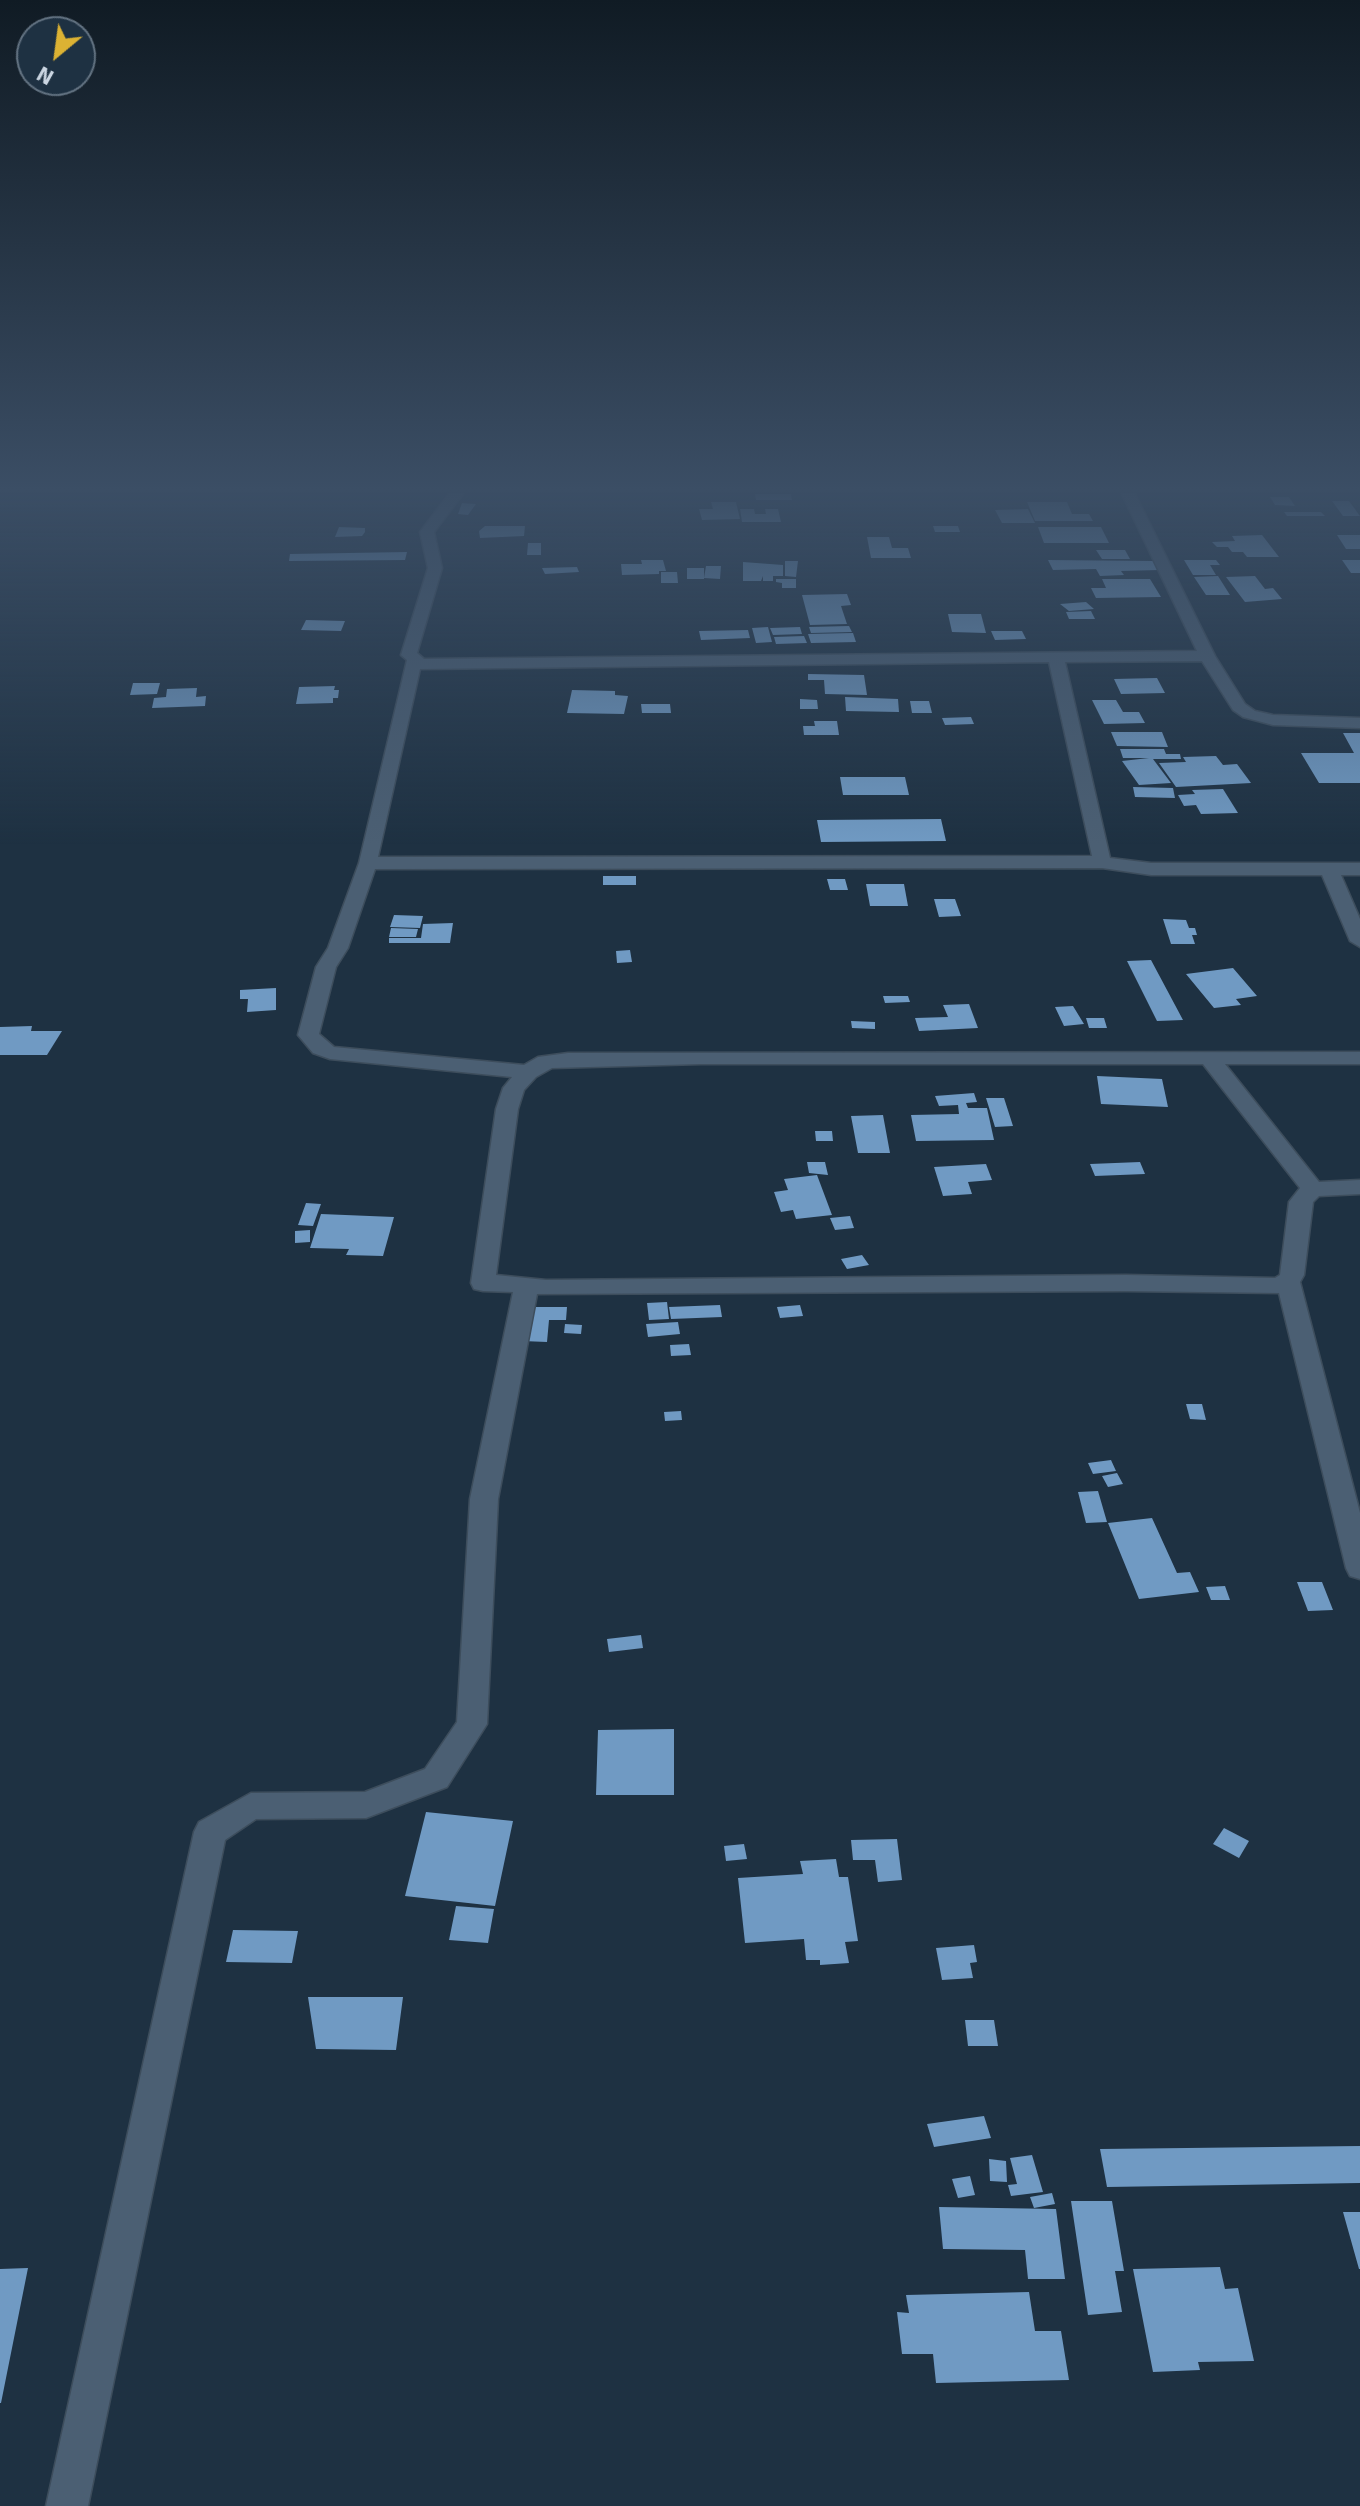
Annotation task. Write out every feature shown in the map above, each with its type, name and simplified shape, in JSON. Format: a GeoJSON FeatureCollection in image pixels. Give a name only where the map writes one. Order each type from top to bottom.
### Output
{"type":"FeatureCollection","features":[{"type":"Feature","properties":{"kind":"street"},"geometry":{"type":"LineString","coordinates":[[422,611],[409,655],[416,659],[368,863],[338,948],[326,967],[308,1035],[320,1049],[330,1053],[528,1072]]}},
{"type":"Feature","properties":{"kind":"street"},"geometry":{"type":"LineString","coordinates":[[1185,611],[1207,656],[1239,707],[1249,714],[1286,722],[1360,723]]}},
{"type":"Feature","properties":{"kind":"street"},"geometry":{"type":"LineString","coordinates":[[413,664],[1207,656]]}},
{"type":"Feature","properties":{"kind":"street"},"geometry":{"type":"LineString","coordinates":[[1056,658],[1102,862]]}},
{"type":"Feature","properties":{"kind":"street"},"geometry":{"type":"LineString","coordinates":[[368,863],[1102,862],[1151,869],[1360,869]]}},
{"type":"Feature","properties":{"kind":"street"},"geometry":{"type":"LineString","coordinates":[[1329,869],[1360,941]]}},
{"type":"Feature","properties":{"kind":"street"},"geometry":{"type":"LineString","coordinates":[[1207,1056],[1313,1189]]}},
{"type":"Feature","properties":{"kind":"street"},"geometry":{"type":"LineString","coordinates":[[1360,1058],[568,1059],[546,1062],[528,1072],[514,1088],[507,1109],[483,1283],[527,1284],[546,1288],[1126,1283],[1277,1286],[1288,1282],[1292,1275],[1301,1202],[1313,1189],[1360,1187]]}},
{"type":"Feature","properties":{"kind":"street"},"geometry":{"type":"LineString","coordinates":[[1288,1282],[1353,1530],[1360,1568]]}},
{"type":"Feature","properties":{"kind":"street"},"geometry":{"type":"LineString","coordinates":[[67,2506],[210,1832],[251,1806],[366,1805],[436,1778],[472,1724],[484,1499],[527,1284]]}},
{"type":"Feature","properties":{"kind":"building"},"geometry":{"type":"Polygon","coordinates":[[[806,611],[843,611],[847,624],[810,625],[806,611]]]}},
{"type":"Feature","properties":{"kind":"building"},"geometry":{"type":"Polygon","coordinates":[[[1091,611],[1095,619],[1069,619],[1066,612],[1091,611]]]}},
{"type":"Feature","properties":{"kind":"building"},"geometry":{"type":"Polygon","coordinates":[[[948,614],[981,614],[986,633],[952,632],[948,614]]]}},
{"type":"Feature","properties":{"kind":"building"},"geometry":{"type":"Polygon","coordinates":[[[306,620],[345,621],[341,631],[301,630],[306,620]]]}},
{"type":"Feature","properties":{"kind":"building"},"geometry":{"type":"Polygon","coordinates":[[[849,626],[852,632],[811,633],[809,627],[849,626]]]}},
{"type":"Feature","properties":{"kind":"building"},"geometry":{"type":"Polygon","coordinates":[[[768,627],[772,642],[756,643],[752,628],[768,627]]]}},
{"type":"Feature","properties":{"kind":"building"},"geometry":{"type":"Polygon","coordinates":[[[800,627],[802,634],[773,635],[770,628],[800,627]]]}},
{"type":"Feature","properties":{"kind":"building"},"geometry":{"type":"Polygon","coordinates":[[[748,630],[750,638],[701,640],[699,631],[748,630]]]}},
{"type":"Feature","properties":{"kind":"building"},"geometry":{"type":"Polygon","coordinates":[[[991,631],[1022,631],[1026,639],[995,640],[991,631]]]}},
{"type":"Feature","properties":{"kind":"building"},"geometry":{"type":"Polygon","coordinates":[[[853,633],[856,642],[811,643],[808,634],[853,633]]]}},
{"type":"Feature","properties":{"kind":"building"},"geometry":{"type":"Polygon","coordinates":[[[804,636],[807,643],[776,644],[774,637],[804,636]]]}},
{"type":"Feature","properties":{"kind":"building"},"geometry":{"type":"Polygon","coordinates":[[[808,674],[864,675],[867,695],[825,694],[824,680],[808,680],[808,674]]]}},
{"type":"Feature","properties":{"kind":"building"},"geometry":{"type":"Polygon","coordinates":[[[1157,678],[1165,693],[1121,694],[1114,679],[1157,678]]]}},
{"type":"Feature","properties":{"kind":"building"},"geometry":{"type":"Polygon","coordinates":[[[133,683],[160,683],[157,694],[130,695],[133,683]]]}},
{"type":"Feature","properties":{"kind":"building"},"geometry":{"type":"Polygon","coordinates":[[[335,686],[334,690],[339,690],[338,698],[333,698],[333,703],[296,704],[299,687],[335,686]]]}},
{"type":"Feature","properties":{"kind":"building"},"geometry":{"type":"Polygon","coordinates":[[[197,688],[196,697],[206,696],[205,706],[152,708],[154,698],[166,697],[167,689],[197,688]]]}},
{"type":"Feature","properties":{"kind":"building"},"geometry":{"type":"Polygon","coordinates":[[[572,690],[615,691],[615,695],[628,696],[624,714],[567,713],[572,690]]]}},
{"type":"Feature","properties":{"kind":"building"},"geometry":{"type":"Polygon","coordinates":[[[845,697],[898,699],[899,712],[846,711],[845,697]]]}},
{"type":"Feature","properties":{"kind":"building"},"geometry":{"type":"Polygon","coordinates":[[[800,699],[817,700],[818,709],[800,709],[800,699]]]}},
{"type":"Feature","properties":{"kind":"building"},"geometry":{"type":"Polygon","coordinates":[[[1092,700],[1116,700],[1123,712],[1139,712],[1145,723],[1104,724],[1092,700]]]}},
{"type":"Feature","properties":{"kind":"building"},"geometry":{"type":"Polygon","coordinates":[[[910,701],[929,701],[932,713],[912,713],[910,701]]]}},
{"type":"Feature","properties":{"kind":"building"},"geometry":{"type":"Polygon","coordinates":[[[641,704],[670,704],[671,713],[642,713],[641,704]]]}},
{"type":"Feature","properties":{"kind":"building"},"geometry":{"type":"Polygon","coordinates":[[[971,717],[974,724],[945,725],[942,718],[971,717]]]}},
{"type":"Feature","properties":{"kind":"building"},"geometry":{"type":"Polygon","coordinates":[[[814,721],[837,721],[839,735],[804,735],[803,726],[815,726],[814,721]]]}},
{"type":"Feature","properties":{"kind":"building"},"geometry":{"type":"Polygon","coordinates":[[[1111,732],[1162,732],[1168,747],[1117,746],[1111,732]]]}},
{"type":"Feature","properties":{"kind":"building"},"geometry":{"type":"Polygon","coordinates":[[[1343,733],[1360,733],[1360,783],[1319,783],[1301,753],[1354,753],[1343,733]]]}},
{"type":"Feature","properties":{"kind":"building"},"geometry":{"type":"Polygon","coordinates":[[[1120,749],[1164,749],[1166,754],[1180,754],[1181,759],[1153,759],[1171,783],[1139,785],[1122,761],[1149,758],[1123,758],[1120,749]]]}},
{"type":"Feature","properties":{"kind":"building"},"geometry":{"type":"Polygon","coordinates":[[[1216,756],[1223,765],[1237,764],[1251,783],[1176,787],[1159,763],[1186,762],[1183,757],[1216,756]]]}},
{"type":"Feature","properties":{"kind":"building"},"geometry":{"type":"Polygon","coordinates":[[[840,777],[905,777],[909,795],[843,795],[840,777]]]}},
{"type":"Feature","properties":{"kind":"building"},"geometry":{"type":"Polygon","coordinates":[[[1133,787],[1173,788],[1175,798],[1135,797],[1133,787]]]}},
{"type":"Feature","properties":{"kind":"building"},"geometry":{"type":"Polygon","coordinates":[[[1223,789],[1238,813],[1201,814],[1196,805],[1184,806],[1178,795],[1195,794],[1192,790],[1223,789]]]}},
{"type":"Feature","properties":{"kind":"building"},"geometry":{"type":"Polygon","coordinates":[[[941,819],[946,841],[821,842],[817,820],[941,819]]]}},
{"type":"Feature","properties":{"kind":"building"},"geometry":{"type":"Polygon","coordinates":[[[603,876],[636,876],[636,885],[603,885],[603,876]]]}},
{"type":"Feature","properties":{"kind":"building"},"geometry":{"type":"Polygon","coordinates":[[[827,879],[845,879],[848,890],[830,890],[827,879]]]}},
{"type":"Feature","properties":{"kind":"building"},"geometry":{"type":"Polygon","coordinates":[[[866,884],[904,884],[908,906],[870,906],[866,884]]]}},
{"type":"Feature","properties":{"kind":"building"},"geometry":{"type":"Polygon","coordinates":[[[934,899],[955,899],[961,916],[939,917],[934,899]]]}},
{"type":"Feature","properties":{"kind":"building"},"geometry":{"type":"Polygon","coordinates":[[[394,915],[423,916],[420,928],[390,927],[394,915]]]}},
{"type":"Feature","properties":{"kind":"building"},"geometry":{"type":"Polygon","coordinates":[[[1163,919],[1186,920],[1189,928],[1195,928],[1197,935],[1192,935],[1195,944],[1171,944],[1163,919]]]}},
{"type":"Feature","properties":{"kind":"building"},"geometry":{"type":"Polygon","coordinates":[[[453,923],[450,943],[389,943],[389,938],[421,938],[423,924],[453,923]]]}},
{"type":"Feature","properties":{"kind":"building"},"geometry":{"type":"Polygon","coordinates":[[[391,928],[418,929],[416,937],[389,937],[391,928]]]}},
{"type":"Feature","properties":{"kind":"building"},"geometry":{"type":"Polygon","coordinates":[[[630,950],[632,962],[617,963],[616,951],[630,950]]]}},
{"type":"Feature","properties":{"kind":"building"},"geometry":{"type":"Polygon","coordinates":[[[1151,960],[1183,1020],[1157,1021],[1127,961],[1151,960]]]}},
{"type":"Feature","properties":{"kind":"building"},"geometry":{"type":"Polygon","coordinates":[[[1233,968],[1257,996],[1236,999],[1241,1005],[1214,1008],[1186,974],[1233,968]]]}},
{"type":"Feature","properties":{"kind":"building"},"geometry":{"type":"Polygon","coordinates":[[[276,988],[276,1010],[247,1012],[248,999],[240,999],[240,990],[276,988]]]}},
{"type":"Feature","properties":{"kind":"building"},"geometry":{"type":"Polygon","coordinates":[[[883,996],[908,996],[910,1002],[885,1003],[883,996]]]}},
{"type":"Feature","properties":{"kind":"building"},"geometry":{"type":"Polygon","coordinates":[[[969,1004],[978,1028],[919,1031],[915,1018],[948,1017],[943,1005],[969,1004]]]}},
{"type":"Feature","properties":{"kind":"building"},"geometry":{"type":"Polygon","coordinates":[[[1073,1006],[1084,1024],[1064,1026],[1055,1007],[1073,1006]]]}},
{"type":"Feature","properties":{"kind":"building"},"geometry":{"type":"Polygon","coordinates":[[[1086,1018],[1104,1018],[1107,1028],[1089,1028],[1086,1018]]]}},
{"type":"Feature","properties":{"kind":"building"},"geometry":{"type":"Polygon","coordinates":[[[851,1021],[875,1022],[875,1029],[852,1028],[851,1021]]]}},
{"type":"Feature","properties":{"kind":"building"},"geometry":{"type":"Polygon","coordinates":[[[32,1026],[31,1031],[62,1031],[47,1055],[0,1055],[0,1027],[32,1026]]]}},
{"type":"Feature","properties":{"kind":"building"},"geometry":{"type":"Polygon","coordinates":[[[1097,1076],[1162,1079],[1168,1107],[1101,1104],[1097,1076]]]}},
{"type":"Feature","properties":{"kind":"building"},"geometry":{"type":"Polygon","coordinates":[[[974,1093],[977,1102],[966,1103],[968,1108],[987,1108],[994,1140],[916,1141],[911,1115],[959,1114],[958,1105],[939,1106],[935,1096],[974,1093]]]}},
{"type":"Feature","properties":{"kind":"building"},"geometry":{"type":"Polygon","coordinates":[[[986,1098],[1004,1098],[1013,1126],[995,1127],[986,1098]]]}},
{"type":"Feature","properties":{"kind":"building"},"geometry":{"type":"Polygon","coordinates":[[[883,1115],[890,1153],[858,1153],[851,1116],[883,1115]]]}},
{"type":"Feature","properties":{"kind":"building"},"geometry":{"type":"Polygon","coordinates":[[[815,1131],[832,1131],[833,1141],[816,1141],[815,1131]]]}},
{"type":"Feature","properties":{"kind":"building"},"geometry":{"type":"Polygon","coordinates":[[[807,1162],[825,1162],[828,1175],[809,1173],[807,1162]]]}},
{"type":"Feature","properties":{"kind":"building"},"geometry":{"type":"Polygon","coordinates":[[[1140,1162],[1145,1174],[1095,1176],[1090,1164],[1140,1162]]]}},
{"type":"Feature","properties":{"kind":"building"},"geometry":{"type":"Polygon","coordinates":[[[986,1164],[992,1180],[968,1182],[972,1194],[943,1196],[934,1167],[986,1164]]]}},
{"type":"Feature","properties":{"kind":"building"},"geometry":{"type":"Polygon","coordinates":[[[817,1175],[832,1215],[796,1219],[793,1210],[781,1212],[774,1192],[788,1190],[784,1179],[817,1175]]]}},
{"type":"Feature","properties":{"kind":"building"},"geometry":{"type":"Polygon","coordinates":[[[306,1203],[321,1204],[313,1226],[298,1225],[306,1203]]]}},
{"type":"Feature","properties":{"kind":"building"},"geometry":{"type":"Polygon","coordinates":[[[321,1214],[394,1217],[383,1256],[346,1255],[349,1249],[310,1248],[321,1214]]]}},
{"type":"Feature","properties":{"kind":"building"},"geometry":{"type":"Polygon","coordinates":[[[850,1216],[854,1228],[835,1230],[830,1218],[850,1216]]]}},
{"type":"Feature","properties":{"kind":"building"},"geometry":{"type":"Polygon","coordinates":[[[310,1230],[310,1242],[295,1243],[295,1231],[310,1230]]]}},
{"type":"Feature","properties":{"kind":"building"},"geometry":{"type":"Polygon","coordinates":[[[862,1255],[869,1265],[847,1269],[841,1259],[862,1255]]]}},
{"type":"Feature","properties":{"kind":"building"},"geometry":{"type":"Polygon","coordinates":[[[667,1302],[669,1319],[649,1320],[647,1303],[667,1302]]]}},
{"type":"Feature","properties":{"kind":"building"},"geometry":{"type":"Polygon","coordinates":[[[720,1305],[722,1317],[671,1319],[669,1307],[720,1305]]]}},
{"type":"Feature","properties":{"kind":"building"},"geometry":{"type":"Polygon","coordinates":[[[800,1305],[803,1316],[780,1318],[777,1307],[800,1305]]]}},
{"type":"Feature","properties":{"kind":"building"},"geometry":{"type":"Polygon","coordinates":[[[525,1307],[567,1307],[566,1320],[549,1320],[547,1342],[522,1341],[525,1307]]]}},
{"type":"Feature","properties":{"kind":"building"},"geometry":{"type":"Polygon","coordinates":[[[678,1322],[680,1334],[648,1337],[646,1324],[678,1322]]]}},
{"type":"Feature","properties":{"kind":"building"},"geometry":{"type":"Polygon","coordinates":[[[565,1324],[582,1325],[581,1334],[564,1333],[565,1324]]]}},
{"type":"Feature","properties":{"kind":"building"},"geometry":{"type":"Polygon","coordinates":[[[689,1344],[691,1355],[671,1356],[670,1345],[689,1344]]]}},
{"type":"Feature","properties":{"kind":"building"},"geometry":{"type":"Polygon","coordinates":[[[1186,1404],[1202,1404],[1206,1420],[1190,1419],[1186,1404]]]}},
{"type":"Feature","properties":{"kind":"building"},"geometry":{"type":"Polygon","coordinates":[[[681,1411],[682,1420],[665,1421],[664,1412],[681,1411]]]}},
{"type":"Feature","properties":{"kind":"building"},"geometry":{"type":"Polygon","coordinates":[[[1111,1460],[1116,1471],[1093,1474],[1088,1463],[1111,1460]]]}},
{"type":"Feature","properties":{"kind":"building"},"geometry":{"type":"Polygon","coordinates":[[[1117,1473],[1123,1484],[1108,1487],[1102,1476],[1117,1473]]]}},
{"type":"Feature","properties":{"kind":"building"},"geometry":{"type":"Polygon","coordinates":[[[1098,1491],[1107,1522],[1086,1523],[1078,1492],[1098,1491]]]}},
{"type":"Feature","properties":{"kind":"building"},"geometry":{"type":"Polygon","coordinates":[[[1152,1518],[1177,1573],[1190,1572],[1199,1592],[1139,1599],[1108,1523],[1152,1518]]]}},
{"type":"Feature","properties":{"kind":"building"},"geometry":{"type":"Polygon","coordinates":[[[1297,1582],[1322,1582],[1333,1610],[1308,1611],[1297,1582]]]}},
{"type":"Feature","properties":{"kind":"building"},"geometry":{"type":"Polygon","coordinates":[[[1225,1586],[1230,1600],[1211,1600],[1206,1587],[1225,1586]]]}},
{"type":"Feature","properties":{"kind":"building"},"geometry":{"type":"Polygon","coordinates":[[[641,1635],[643,1648],[609,1652],[607,1639],[641,1635]]]}},
{"type":"Feature","properties":{"kind":"building"},"geometry":{"type":"Polygon","coordinates":[[[674,1729],[674,1795],[596,1795],[598,1730],[674,1729]]]}},
{"type":"Feature","properties":{"kind":"building"},"geometry":{"type":"Polygon","coordinates":[[[426,1812],[513,1821],[495,1906],[405,1896],[426,1812]]]}},
{"type":"Feature","properties":{"kind":"building"},"geometry":{"type":"Polygon","coordinates":[[[1224,1828],[1249,1841],[1239,1858],[1213,1844],[1224,1828]]]}},
{"type":"Feature","properties":{"kind":"building"},"geometry":{"type":"Polygon","coordinates":[[[897,1839],[902,1880],[878,1882],[875,1860],[853,1860],[851,1840],[897,1839]]]}},
{"type":"Feature","properties":{"kind":"building"},"geometry":{"type":"Polygon","coordinates":[[[744,1844],[747,1859],[726,1861],[724,1846],[744,1844]]]}},
{"type":"Feature","properties":{"kind":"building"},"geometry":{"type":"Polygon","coordinates":[[[836,1859],[839,1877],[848,1877],[858,1941],[845,1942],[849,1963],[820,1965],[820,1960],[806,1960],[804,1939],[745,1943],[738,1878],[803,1874],[800,1861],[836,1859]]]}},
{"type":"Feature","properties":{"kind":"building"},"geometry":{"type":"Polygon","coordinates":[[[456,1906],[494,1909],[488,1943],[449,1940],[456,1906]]]}},
{"type":"Feature","properties":{"kind":"building"},"geometry":{"type":"Polygon","coordinates":[[[233,1930],[298,1931],[292,1963],[226,1962],[233,1930]]]}},
{"type":"Feature","properties":{"kind":"building"},"geometry":{"type":"Polygon","coordinates":[[[974,1945],[977,1962],[970,1963],[973,1978],[942,1980],[936,1948],[974,1945]]]}},
{"type":"Feature","properties":{"kind":"building"},"geometry":{"type":"Polygon","coordinates":[[[308,1997],[403,1997],[396,2050],[316,2049],[308,1997]]]}},
{"type":"Feature","properties":{"kind":"building"},"geometry":{"type":"Polygon","coordinates":[[[965,2020],[994,2020],[998,2046],[968,2046],[965,2020]]]}},
{"type":"Feature","properties":{"kind":"building"},"geometry":{"type":"Polygon","coordinates":[[[984,2116],[991,2138],[934,2147],[927,2124],[984,2116]]]}},
{"type":"Feature","properties":{"kind":"building"},"geometry":{"type":"Polygon","coordinates":[[[1360,2146],[1360,2183],[1107,2187],[1100,2149],[1360,2146]]]}},
{"type":"Feature","properties":{"kind":"building"},"geometry":{"type":"Polygon","coordinates":[[[1032,2155],[1043,2192],[1011,2196],[1008,2185],[1017,2184],[1010,2158],[1032,2155]]]}},
{"type":"Feature","properties":{"kind":"building"},"geometry":{"type":"Polygon","coordinates":[[[989,2159],[1006,2161],[1007,2182],[990,2181],[989,2159]]]}},
{"type":"Feature","properties":{"kind":"building"},"geometry":{"type":"Polygon","coordinates":[[[970,2176],[975,2195],[958,2198],[952,2179],[970,2176]]]}},
{"type":"Feature","properties":{"kind":"building"},"geometry":{"type":"Polygon","coordinates":[[[1052,2193],[1055,2204],[1034,2208],[1030,2197],[1052,2193]]]}},
{"type":"Feature","properties":{"kind":"building"},"geometry":{"type":"Polygon","coordinates":[[[1071,2201],[1112,2201],[1124,2271],[1115,2271],[1122,2312],[1088,2315],[1071,2201]]]}},
{"type":"Feature","properties":{"kind":"building"},"geometry":{"type":"Polygon","coordinates":[[[939,2207],[1056,2209],[1065,2279],[1028,2279],[1025,2250],[943,2249],[939,2207]]]}},
{"type":"Feature","properties":{"kind":"building"},"geometry":{"type":"Polygon","coordinates":[[[1343,2212],[1360,2212],[1360,2269],[1359,2269],[1343,2212]]]}},
{"type":"Feature","properties":{"kind":"building"},"geometry":{"type":"Polygon","coordinates":[[[1220,2267],[1225,2289],[1238,2288],[1254,2361],[1198,2362],[1200,2370],[1153,2372],[1133,2269],[1220,2267]]]}},
{"type":"Feature","properties":{"kind":"building"},"geometry":{"type":"Polygon","coordinates":[[[28,2268],[1,2403],[0,2403],[0,2269],[28,2268]]]}},
{"type":"Feature","properties":{"kind":"building"},"geometry":{"type":"Polygon","coordinates":[[[1029,2292],[1035,2331],[1061,2331],[1069,2380],[936,2383],[933,2354],[902,2354],[897,2312],[909,2313],[906,2295],[1029,2292]]]}}]}
